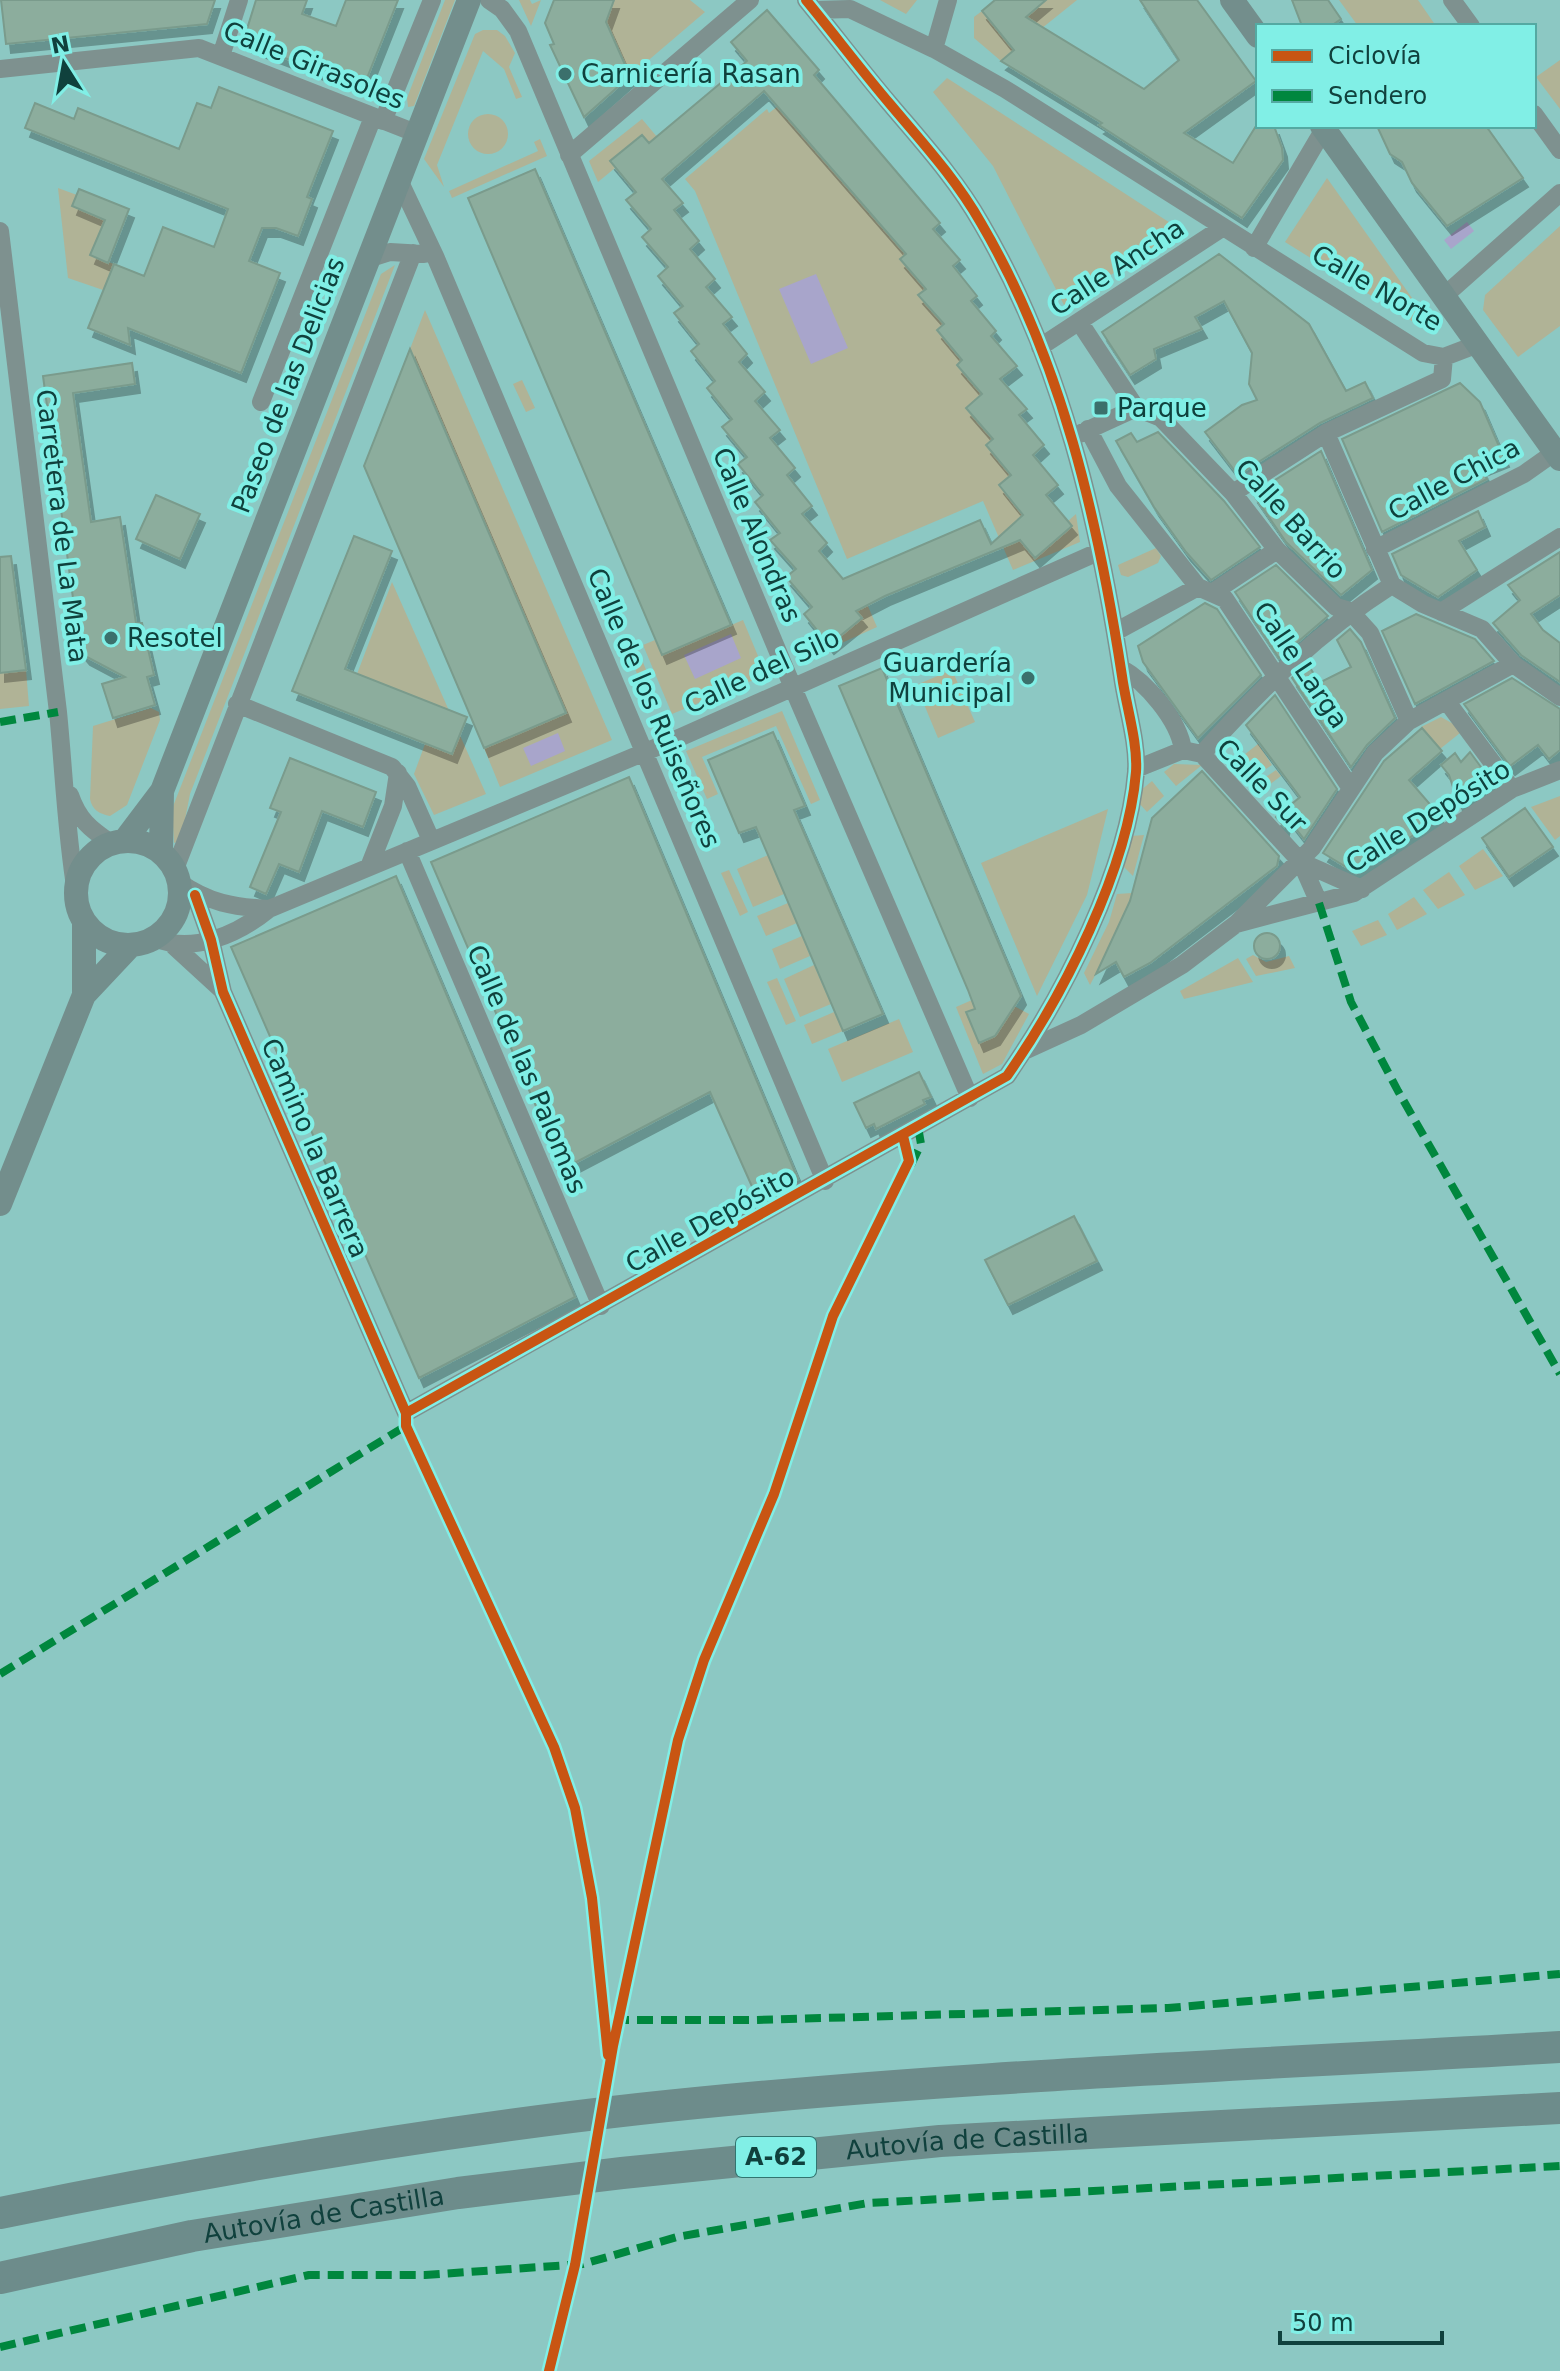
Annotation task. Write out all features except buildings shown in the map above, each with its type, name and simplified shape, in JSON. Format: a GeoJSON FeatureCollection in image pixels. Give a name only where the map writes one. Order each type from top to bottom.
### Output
{"type":"FeatureCollection","features":[{"type":"Feature","properties":{"kind":"highway","name":"A-62"},"geometry":{"type":"LineString","coordinates":[[0,2213],[179,2176],[393,2142],[641,2109],[930,2084],[1560,2047]]}},
{"type":"Feature","properties":{"kind":"highway","name":"Autovía de Castilla"},"geometry":{"type":"LineString","coordinates":[[0,2278],[192,2236],[458,2193],[622,2173],[940,2141],[1560,2108]]}},
{"type":"Feature","properties":{"kind":"main road","name":"Paseo de las Delicias"},"geometry":{"type":"LineString","coordinates":[[118,842],[162,791],[469,0]]}},
{"type":"Feature","properties":{"kind":"main road"},"geometry":{"type":"LineString","coordinates":[[1232,0],[1256,33]]}},
{"type":"Feature","properties":{"kind":"main road"},"geometry":{"type":"LineString","coordinates":[[1323,128],[1558,456]]}},
{"type":"Feature","properties":{"kind":"main road","name":"Paseo de las Delicias"},"geometry":{"type":"LineString","coordinates":[[162,791],[178,875]]}},
{"type":"Feature","properties":{"kind":"main road"},"geometry":{"type":"LineString","coordinates":[[0,1204],[84,995],[84,921],[76,892],[85,862],[118,842],[144,843],[178,875],[176,914],[153,943],[84,995]]}},
{"type":"Feature","properties":{"kind":"main road"},"geometry":{"type":"LineString","coordinates":[[84,921],[105,939],[153,943]]}},
{"type":"Feature","properties":{"kind":"street"},"geometry":{"type":"LineString","coordinates":[[221,56],[239,0]]}},
{"type":"Feature","properties":{"kind":"street","name":"Paseo de las Delicias"},"geometry":{"type":"LineString","coordinates":[[261,402],[378,119],[432,0]]}},
{"type":"Feature","properties":{"kind":"street","name":"Calle Alondras"},"geometry":{"type":"LineString","coordinates":[[489,0],[502,9],[518,31],[793,687],[970,1098]]}},
{"type":"Feature","properties":{"kind":"street"},"geometry":{"type":"LineString","coordinates":[[569,155],[750,0]]}},
{"type":"Feature","properties":{"kind":"street"},"geometry":{"type":"LineString","coordinates":[[934,49],[948,0]]}},
{"type":"Feature","properties":{"kind":"street"},"geometry":{"type":"LineString","coordinates":[[1452,0],[1470,24]]}},
{"type":"Feature","properties":{"kind":"street"},"geometry":{"type":"LineString","coordinates":[[813,3],[945,168],[988,236],[1025,305],[1040,347],[1080,433],[1136,769],[1127,816],[1101,907],[1024,1051]]}},
{"type":"Feature","properties":{"kind":"street","name":"Calle Norte"},"geometry":{"type":"LineString","coordinates":[[813,3],[850,9],[934,49],[1005,89],[1423,353],[1444,357],[1478,344]]}},
{"type":"Feature","properties":{"kind":"street","name":"Calle Girasoles"},"geometry":{"type":"LineString","coordinates":[[0,69],[199,48],[418,134]]}},
{"type":"Feature","properties":{"kind":"street"},"geometry":{"type":"LineString","coordinates":[[1536,117],[1560,150]]}},
{"type":"Feature","properties":{"kind":"street"},"geometry":{"type":"LineString","coordinates":[[1254,248],[1323,128]]}},
{"type":"Feature","properties":{"kind":"street","name":"Calle de los Ruiseñores"},"geometry":{"type":"LineString","coordinates":[[399,180],[435,256],[825,1181]]}},
{"type":"Feature","properties":{"kind":"street"},"geometry":{"type":"LineString","coordinates":[[1443,297],[1560,193]]}},
{"type":"Feature","properties":{"kind":"street","name":"Calle Ancha"},"geometry":{"type":"LineString","coordinates":[[1040,347],[1222,228]]}},
{"type":"Feature","properties":{"kind":"street","name":"Carretera de La Mata"},"geometry":{"type":"LineString","coordinates":[[0,231],[65,781],[65,822],[76,892]]}},
{"type":"Feature","properties":{"kind":"street"},"geometry":{"type":"LineString","coordinates":[[368,259],[390,252],[435,256]]}},
{"type":"Feature","properties":{"kind":"street"},"geometry":{"type":"LineString","coordinates":[[178,875],[237,704],[413,253]]}},
{"type":"Feature","properties":{"kind":"street","name":"Calle Barrio"},"geometry":{"type":"LineString","coordinates":[[1080,323],[1136,408],[1161,418],[1233,493],[1277,550],[1336,607],[1350,611],[1370,633],[1409,721]]}},
{"type":"Feature","properties":{"kind":"street"},"geometry":{"type":"LineString","coordinates":[[1233,493],[1326,433],[1442,379],[1444,357]]}},
{"type":"Feature","properties":{"kind":"street"},"geometry":{"type":"LineString","coordinates":[[1080,433],[1136,408]]}},
{"type":"Feature","properties":{"kind":"street","name":"Calle Larga"},"geometry":{"type":"LineString","coordinates":[[1080,433],[1118,486],[1205,590],[1225,599],[1350,787]]}},
{"type":"Feature","properties":{"kind":"street"},"geometry":{"type":"LineString","coordinates":[[1326,433],[1392,585],[1441,612],[1482,629],[1513,664],[1560,697]]}},
{"type":"Feature","properties":{"kind":"street","name":"Calle Chica"},"geometry":{"type":"LineString","coordinates":[[1375,549],[1558,456]]}},
{"type":"Feature","properties":{"kind":"street"},"geometry":{"type":"LineString","coordinates":[[1441,612],[1560,537]]}},
{"type":"Feature","properties":{"kind":"street"},"geometry":{"type":"LineString","coordinates":[[1115,632],[1205,590],[1277,550]]}},
{"type":"Feature","properties":{"kind":"street","name":"Calle del Silo"},"geometry":{"type":"LineString","coordinates":[[153,943],[211,940],[248,926],[269,909],[643,752],[1098,552]]}},
{"type":"Feature","properties":{"kind":"street"},"geometry":{"type":"LineString","coordinates":[[1192,752],[1350,611],[1392,585]]}},
{"type":"Feature","properties":{"kind":"street"},"geometry":{"type":"LineString","coordinates":[[1236,924],[1301,862],[1375,753],[1409,721],[1448,703],[1513,664]]}},
{"type":"Feature","properties":{"kind":"street","name":"Calle Sur"},"geometry":{"type":"LineString","coordinates":[[1121,668],[1139,678],[1192,752],[1301,862],[1319,903]]}},
{"type":"Feature","properties":{"kind":"street"},"geometry":{"type":"LineString","coordinates":[[1448,703],[1512,789]]}},
{"type":"Feature","properties":{"kind":"street"},"geometry":{"type":"LineString","coordinates":[[237,704],[381,762],[398,773],[431,840]]}},
{"type":"Feature","properties":{"kind":"street","name":"Calle Sur"},"geometry":{"type":"LineString","coordinates":[[1136,769],[1192,752]]}},
{"type":"Feature","properties":{"kind":"street","name":"Calle Depósito"},"geometry":{"type":"LineString","coordinates":[[406,1413],[970,1098],[1007,1076],[1024,1051],[1081,1025],[1182,965],[1236,924],[1362,889],[1512,789],[1560,770]]}},
{"type":"Feature","properties":{"kind":"street"},"geometry":{"type":"LineString","coordinates":[[369,867],[393,806],[398,773]]}},
{"type":"Feature","properties":{"kind":"street","name":"Carretera de La Mata"},"geometry":{"type":"LineString","coordinates":[[65,781],[76,815],[91,830],[118,842]]}},
{"type":"Feature","properties":{"kind":"street","name":"Calle de las Palomas"},"geometry":{"type":"LineString","coordinates":[[407,851],[601,1306]]}},
{"type":"Feature","properties":{"kind":"street","name":"Calle Sur"},"geometry":{"type":"LineString","coordinates":[[1301,862],[1362,889]]}},
{"type":"Feature","properties":{"kind":"street","name":"Calle del Silo"},"geometry":{"type":"LineString","coordinates":[[178,875],[226,907],[269,909]]}},
{"type":"Feature","properties":{"kind":"street","name":"Camino la Barrera"},"geometry":{"type":"LineString","coordinates":[[178,875],[211,940],[223,992],[406,1413]]}},
{"type":"Feature","properties":{"kind":"street","name":"Camino la Barrera"},"geometry":{"type":"LineString","coordinates":[[153,943],[223,992]]}},
{"type":"Feature","properties":{"kind":"green space"},"geometry":{"type":"Polygon","coordinates":[[[445,0],[455,0],[414,106],[408,107],[407,98],[445,0]]]}},
{"type":"Feature","properties":{"kind":"green space"},"geometry":{"type":"Polygon","coordinates":[[[519,0],[530,0],[532,4],[541,0],[531,26],[519,0]]]}},
{"type":"Feature","properties":{"kind":"green space"},"geometry":{"type":"Polygon","coordinates":[[[614,0],[690,0],[705,12],[630,76],[606,22],[614,0]]]}},
{"type":"Feature","properties":{"kind":"green space"},"geometry":{"type":"Polygon","coordinates":[[[880,0],[917,0],[906,14],[880,0]]]}},
{"type":"Feature","properties":{"kind":"green space"},"geometry":{"type":"Polygon","coordinates":[[[1042,0],[1077,0],[1001,61],[974,38],[974,17],[982,11],[1003,36],[1043,3],[1042,0]]]}},
{"type":"Feature","properties":{"kind":"green space"},"geometry":{"type":"Polygon","coordinates":[[[1339,0],[1418,0],[1435,24],[1357,24],[1339,0]]]}},
{"type":"Feature","properties":{"kind":"green space"},"geometry":{"type":"Polygon","coordinates":[[[483,30],[497,30],[505,36],[515,53],[509,67],[522,97],[516,99],[504,69],[483,51],[437,165],[444,187],[424,159],[475,34],[483,30]]]}},
{"type":"Feature","properties":{"kind":"green space"},"geometry":{"type":"Polygon","coordinates":[[[1560,60],[1560,109],[1536,77],[1560,60]]]}},
{"type":"Feature","properties":{"kind":"green space"},"geometry":{"type":"Polygon","coordinates":[[[947,78],[1181,230],[1064,305],[993,166],[933,92],[947,78]]]}},
{"type":"Feature","properties":{"kind":"green space"},"geometry":{"type":"Polygon","coordinates":[[[778,106],[906,254],[900,259],[926,289],[919,295],[944,324],[937,331],[963,359],[982,394],[966,409],[993,439],[986,446],[1011,475],[1000,485],[1023,515],[1009,528],[1036,557],[1072,526],[1068,521],[1076,514],[1080,542],[1013,570],[983,501],[847,559],[695,191],[685,179],[767,109],[769,113],[778,106]]]}},
{"type":"Feature","properties":{"kind":"green space"},"geometry":{"type":"Polygon","coordinates":[[[488,114],[502,120],[508,134],[502,148],[488,154],[474,148],[468,134],[474,120],[488,114]]]}},
{"type":"Feature","properties":{"kind":"green space"},"geometry":{"type":"Polygon","coordinates":[[[642,119],[663,144],[655,150],[641,135],[610,161],[615,168],[598,182],[589,161],[642,119]]]}},
{"type":"Feature","properties":{"kind":"green space"},"geometry":{"type":"Polygon","coordinates":[[[540,139],[547,156],[452,198],[449,191],[538,151],[534,142],[540,139]]]}},
{"type":"Feature","properties":{"kind":"green space"},"geometry":{"type":"Polygon","coordinates":[[[1327,178],[1434,329],[1428,331],[1285,242],[1327,178]]]}},
{"type":"Feature","properties":{"kind":"green space"},"geometry":{"type":"Polygon","coordinates":[[[58,188],[77,195],[72,206],[105,220],[90,255],[114,264],[103,290],[68,278],[58,188]]]}},
{"type":"Feature","properties":{"kind":"green space"},"geometry":{"type":"Polygon","coordinates":[[[1560,226],[1560,326],[1518,357],[1483,310],[1485,295],[1560,226]]]}},
{"type":"Feature","properties":{"kind":"green space"},"geometry":{"type":"Polygon","coordinates":[[[395,265],[190,794],[181,840],[174,843],[172,809],[381,274],[395,265]]]}},
{"type":"Feature","properties":{"kind":"green space"},"geometry":{"type":"Polygon","coordinates":[[[425,310],[612,740],[500,787],[484,748],[566,712],[410,349],[425,310]]]}},
{"type":"Feature","properties":{"kind":"green space"},"geometry":{"type":"Polygon","coordinates":[[[522,380],[535,408],[526,412],[513,384],[522,380]]]}},
{"type":"Feature","properties":{"kind":"green space"},"geometry":{"type":"Polygon","coordinates":[[[1156,548],[1161,556],[1158,563],[1128,577],[1121,575],[1118,565],[1156,548]]]}},
{"type":"Feature","properties":{"kind":"green space"},"geometry":{"type":"Polygon","coordinates":[[[854,574],[877,627],[804,660],[800,651],[820,634],[830,645],[861,618],[849,603],[844,580],[854,574]]]}},
{"type":"Feature","properties":{"kind":"green space"},"geometry":{"type":"Polygon","coordinates":[[[392,582],[486,794],[434,815],[414,774],[425,744],[452,754],[455,746],[357,674],[392,582]]]}},
{"type":"Feature","properties":{"kind":"green space"},"geometry":{"type":"Polygon","coordinates":[[[743,620],[766,675],[672,714],[643,645],[655,640],[662,655],[743,620]]]}},
{"type":"Feature","properties":{"kind":"green space"},"geometry":{"type":"Polygon","coordinates":[[[637,648],[654,689],[645,693],[628,652],[637,648]]]}},
{"type":"Feature","properties":{"kind":"green space"},"geometry":{"type":"Polygon","coordinates":[[[26,670],[29,706],[0,709],[0,673],[26,670]]]}},
{"type":"Feature","properties":{"kind":"green space"},"geometry":{"type":"Polygon","coordinates":[[[952,670],[975,722],[938,738],[916,685],[952,670]]]}},
{"type":"Feature","properties":{"kind":"green space"},"geometry":{"type":"Polygon","coordinates":[[[151,708],[159,712],[160,720],[127,805],[110,816],[100,813],[90,799],[93,726],[151,708]]]}},
{"type":"Feature","properties":{"kind":"green space"},"geometry":{"type":"Polygon","coordinates":[[[782,711],[820,800],[811,804],[776,726],[702,757],[718,794],[707,799],[686,751],[782,711]]]}},
{"type":"Feature","properties":{"kind":"green space"},"geometry":{"type":"Polygon","coordinates":[[[1441,717],[1457,726],[1460,733],[1440,749],[1421,727],[1441,717]]]}},
{"type":"Feature","properties":{"kind":"green space"},"geometry":{"type":"Polygon","coordinates":[[[1258,744],[1272,765],[1249,780],[1235,762],[1258,744]]]}},
{"type":"Feature","properties":{"kind":"green space"},"geometry":{"type":"Polygon","coordinates":[[[681,754],[703,804],[694,808],[672,757],[681,754]]]}},
{"type":"Feature","properties":{"kind":"green space"},"geometry":{"type":"Polygon","coordinates":[[[1174,764],[1202,765],[1176,786],[1164,772],[1174,764]]]}},
{"type":"Feature","properties":{"kind":"green space"},"geometry":{"type":"Polygon","coordinates":[[[1276,770],[1281,776],[1258,793],[1253,786],[1276,770]]]}},
{"type":"Feature","properties":{"kind":"green space"},"geometry":{"type":"Polygon","coordinates":[[[1152,781],[1164,796],[1147,812],[1138,802],[1140,791],[1152,781]]]}},
{"type":"Feature","properties":{"kind":"green space"},"geometry":{"type":"Polygon","coordinates":[[[1560,796],[1560,836],[1555,840],[1531,807],[1560,796]]]}},
{"type":"Feature","properties":{"kind":"green space"},"geometry":{"type":"Polygon","coordinates":[[[1108,809],[1087,895],[1037,996],[981,863],[1108,809]]]}},
{"type":"Feature","properties":{"kind":"green space"},"geometry":{"type":"Polygon","coordinates":[[[1144,835],[1133,876],[1123,866],[1131,836],[1144,835]]]}},
{"type":"Feature","properties":{"kind":"green space"},"geometry":{"type":"Polygon","coordinates":[[[1483,849],[1503,876],[1475,890],[1459,866],[1483,849]]]}},
{"type":"Feature","properties":{"kind":"green space"},"geometry":{"type":"Polygon","coordinates":[[[768,855],[784,894],[753,907],[737,869],[768,855]]]}},
{"type":"Feature","properties":{"kind":"green space"},"geometry":{"type":"Polygon","coordinates":[[[729,870],[748,912],[740,916],[721,873],[729,870]]]}},
{"type":"Feature","properties":{"kind":"green space"},"geometry":{"type":"Polygon","coordinates":[[[1449,872],[1465,895],[1438,909],[1423,890],[1449,872]]]}},
{"type":"Feature","properties":{"kind":"green space"},"geometry":{"type":"Polygon","coordinates":[[[1132,893],[1119,930],[1090,985],[1084,973],[1109,922],[1117,894],[1132,893]]]}},
{"type":"Feature","properties":{"kind":"green space"},"geometry":{"type":"Polygon","coordinates":[[[1414,897],[1427,914],[1397,930],[1388,914],[1414,897]]]}},
{"type":"Feature","properties":{"kind":"green space"},"geometry":{"type":"Polygon","coordinates":[[[788,903],[797,923],[766,936],[757,916],[788,903]]]}},
{"type":"Feature","properties":{"kind":"green space"},"geometry":{"type":"Polygon","coordinates":[[[1378,920],[1387,935],[1361,946],[1352,931],[1378,920]]]}},
{"type":"Feature","properties":{"kind":"green space"},"geometry":{"type":"Polygon","coordinates":[[[802,936],[810,956],[780,969],[772,949],[802,936]]]}},
{"type":"Feature","properties":{"kind":"green space"},"geometry":{"type":"Polygon","coordinates":[[[1253,955],[1266,962],[1289,956],[1295,968],[1256,976],[1246,959],[1253,955]]]}},
{"type":"Feature","properties":{"kind":"green space"},"geometry":{"type":"Polygon","coordinates":[[[1238,958],[1253,982],[1184,999],[1180,991],[1238,958]]]}},
{"type":"Feature","properties":{"kind":"green space"},"geometry":{"type":"Polygon","coordinates":[[[814,965],[831,1004],[800,1017],[784,979],[814,965]]]}},
{"type":"Feature","properties":{"kind":"green space"},"geometry":{"type":"Polygon","coordinates":[[[777,978],[796,1021],[786,1025],[767,982],[777,978]]]}},
{"type":"Feature","properties":{"kind":"green space"},"geometry":{"type":"Polygon","coordinates":[[[972,1000],[976,1009],[966,1013],[979,1042],[995,1036],[1014,1006],[1029,1014],[1002,1064],[983,1074],[956,1007],[972,1000]]]}},
{"type":"Feature","properties":{"kind":"green space"},"geometry":{"type":"Polygon","coordinates":[[[834,1012],[843,1031],[812,1044],[804,1025],[834,1012]]]}},
{"type":"Feature","properties":{"kind":"green space"},"geometry":{"type":"Polygon","coordinates":[[[899,1019],[913,1052],[842,1082],[828,1049],[899,1019]]]}},
{"type":"Feature","properties":{"kind":"shaded area"},"geometry":{"type":"Polygon","coordinates":[[[1467,222],[1474,231],[1451,249],[1444,240],[1467,222]]]}},
{"type":"Feature","properties":{"kind":"shaded area"},"geometry":{"type":"Polygon","coordinates":[[[816,274],[848,348],[811,364],[779,289],[816,274]]]}},
{"type":"Feature","properties":{"kind":"shaded area"},"geometry":{"type":"Polygon","coordinates":[[[731,634],[741,658],[695,679],[684,655],[731,634]]]}},
{"type":"Feature","properties":{"kind":"shaded area"},"geometry":{"type":"Polygon","coordinates":[[[558,733],[565,751],[531,766],[523,748],[558,733]]]}},
{"type":"Feature","properties":{"kind":"marked path"},"geometry":{"type":"LineString","coordinates":[[0,722],[58,712]]}},
{"type":"Feature","properties":{"kind":"marked path"},"geometry":{"type":"LineString","coordinates":[[1319,903],[1351,1002],[1398,1091],[1560,1374]]}},
{"type":"Feature","properties":{"kind":"marked path"},"geometry":{"type":"LineString","coordinates":[[911,1165],[921,1144],[918,1127]]}},
{"type":"Feature","properties":{"kind":"marked path"},"geometry":{"type":"LineString","coordinates":[[0,1674],[409,1424]]}},
{"type":"Feature","properties":{"kind":"marked path"},"geometry":{"type":"LineString","coordinates":[[613,2020],[755,2020],[1168,2008],[1560,1974]]}},
{"type":"Feature","properties":{"kind":"marked path"},"geometry":{"type":"LineString","coordinates":[[0,2347],[309,2275],[425,2275],[583,2264],[677,2237],[868,2203],[1560,2166]]}},
{"type":"Feature","properties":{"kind":"cycle path"},"geometry":{"type":"LineString","coordinates":[[406,1413],[1007,1076],[1050,1008],[1090,930],[1120,849],[1136,772],[1134,736],[1088,500],[1055,386],[1009,276],[961,191],[806,0]]}},
{"type":"Feature","properties":{"kind":"cycle path"},"geometry":{"type":"LineString","coordinates":[[195,895],[211,940],[223,992],[406,1413],[406,1426],[554,1747],[575,1808],[592,1898],[608,2055]]}},
{"type":"Feature","properties":{"kind":"cycle path"},"geometry":{"type":"LineString","coordinates":[[549,2371],[575,2265],[613,2046],[678,1740],[704,1660],[774,1494],[833,1316],[909,1161],[903,1136]]}},
{"type":"Feature","properties":{"kind":"place","name":"Carnicería Rasan"},"geometry":{"type":"Point","coordinates":[565,74]}},
{"type":"Feature","properties":{"kind":"place","name":"Parque"},"geometry":{"type":"Point","coordinates":[1101,408]}},
{"type":"Feature","properties":{"kind":"place","name":"Resotel"},"geometry":{"type":"Point","coordinates":[111,638]}},
{"type":"Feature","properties":{"kind":"place","name":"Guardería Municipal"},"geometry":{"type":"Point","coordinates":[1028,678]}}]}
